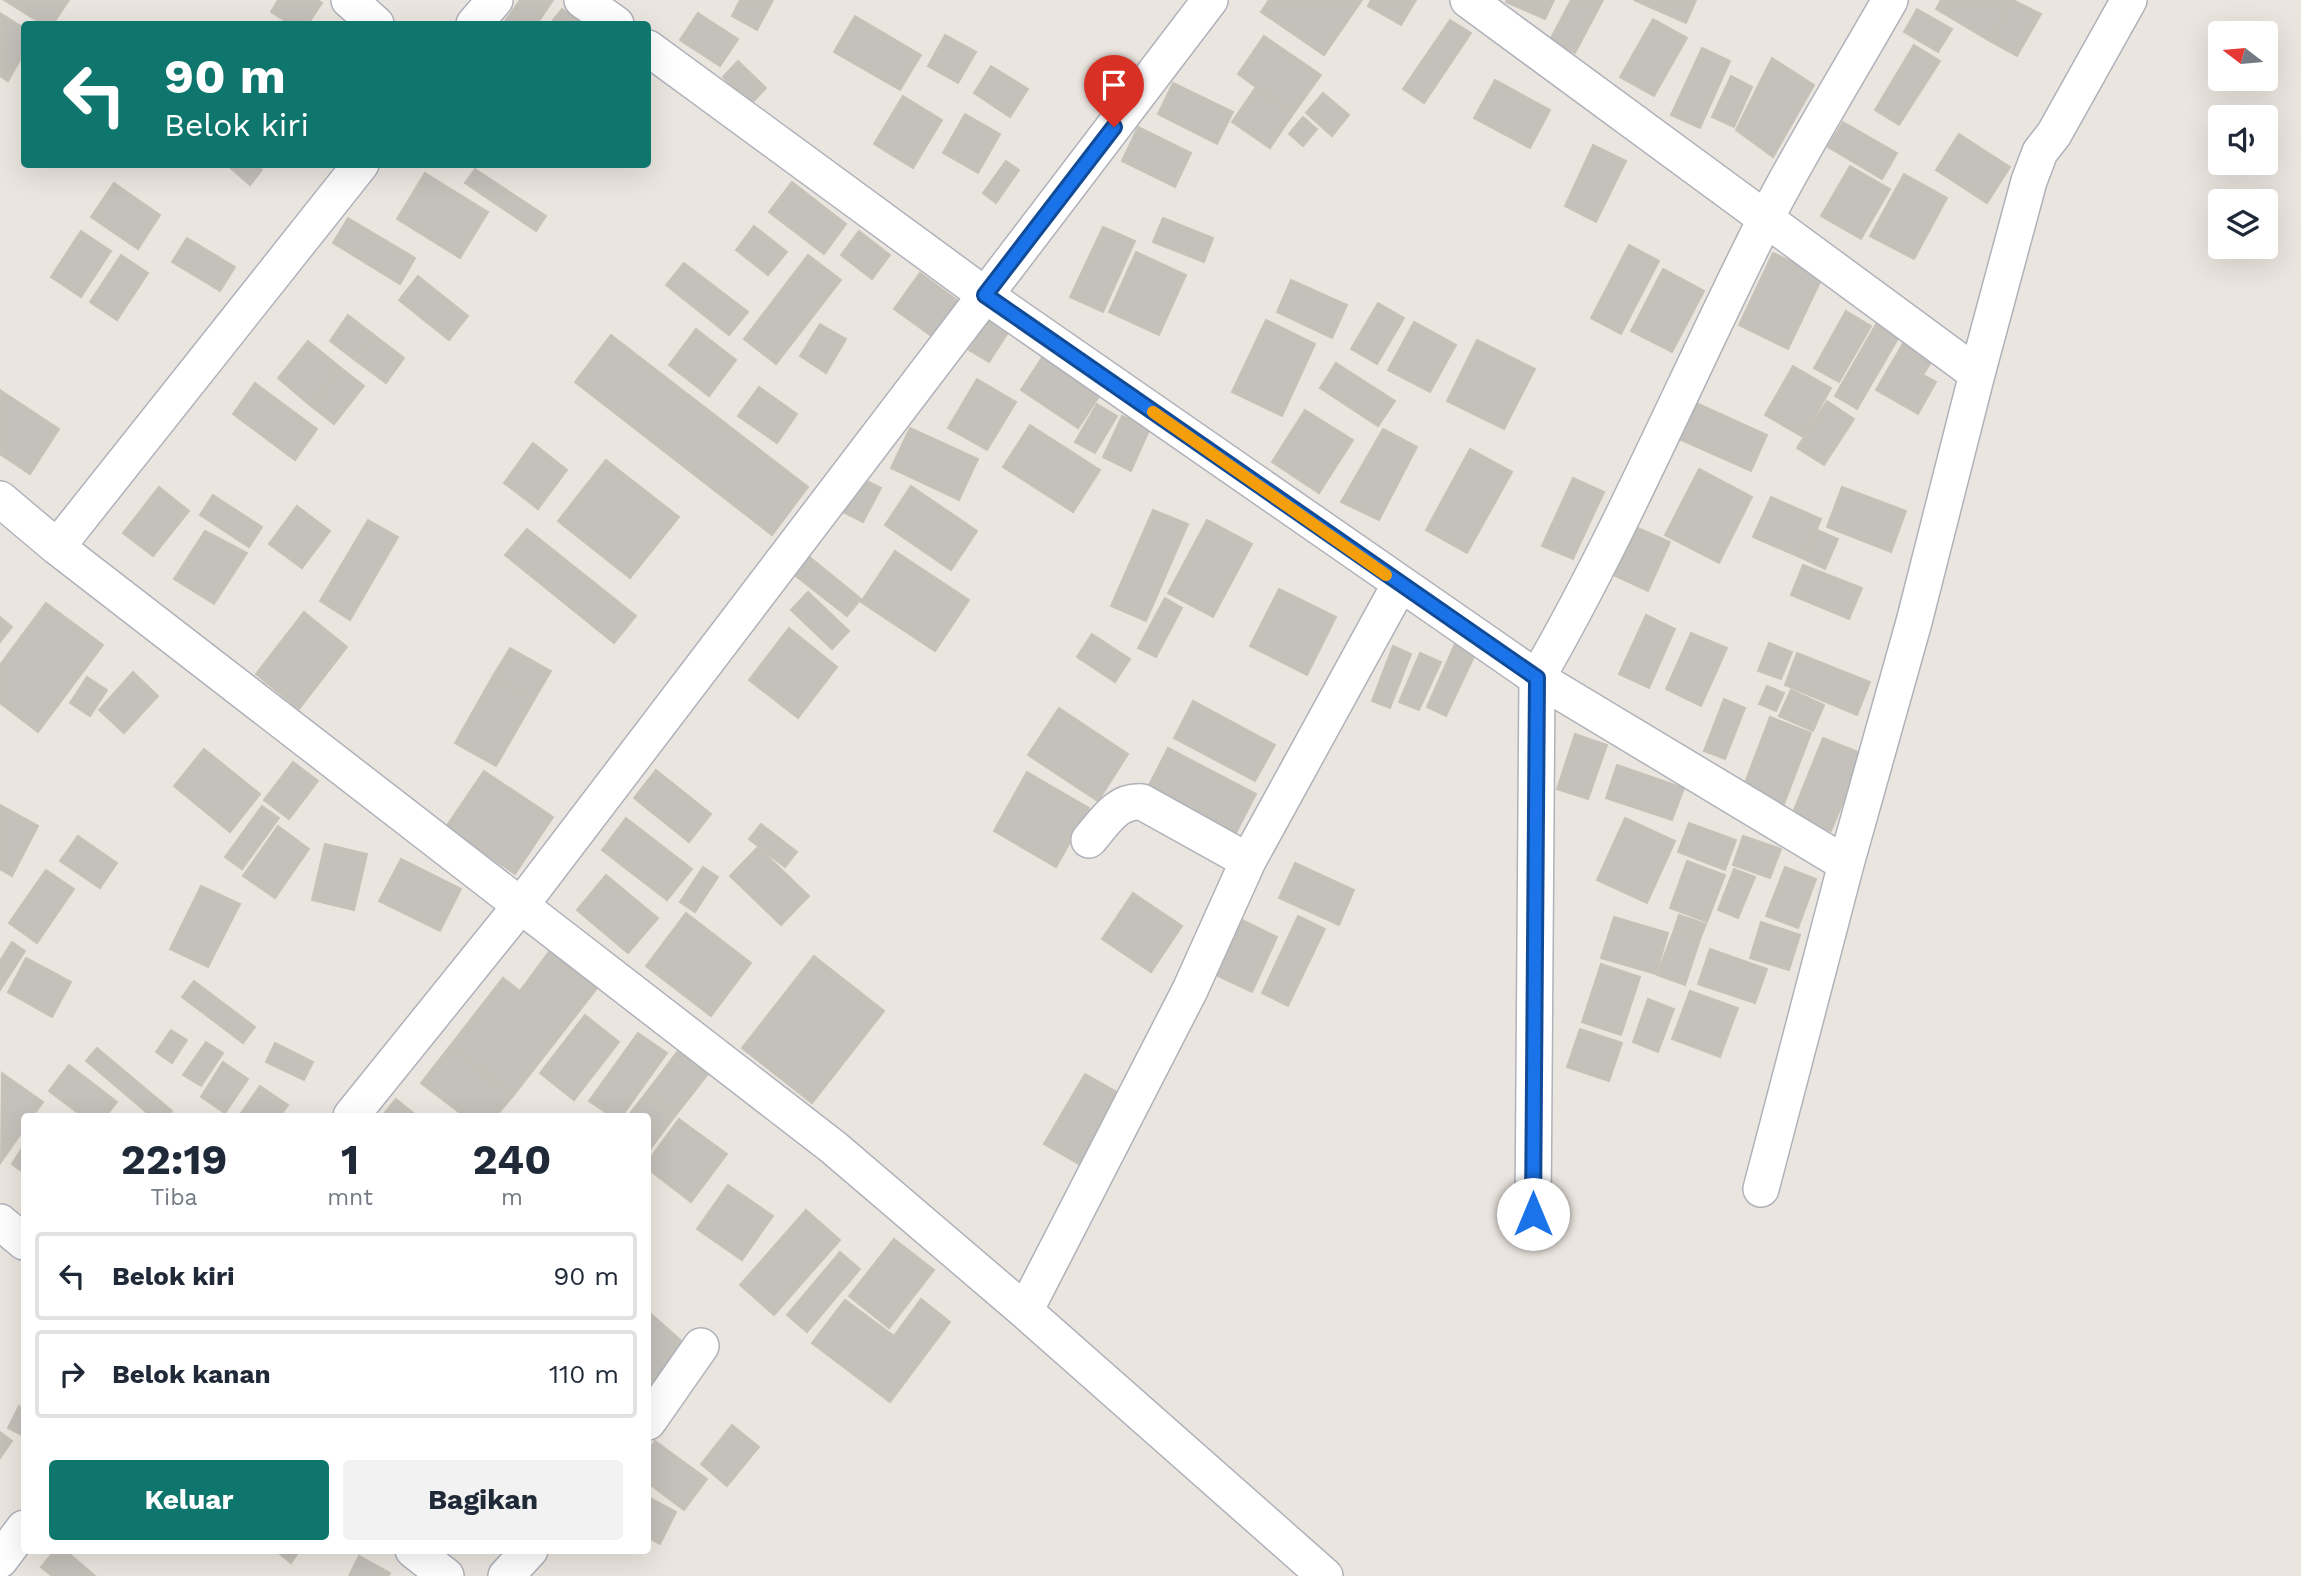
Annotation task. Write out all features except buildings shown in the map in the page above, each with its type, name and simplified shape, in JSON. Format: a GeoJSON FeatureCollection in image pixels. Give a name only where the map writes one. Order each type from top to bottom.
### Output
{"type":"FeatureCollection","features":[{"type":"Feature","properties":{"kind":"street"},"geometry":{"type":"LineString","coordinates":[[349,0],[373,21]]}},
{"type":"Feature","properties":{"kind":"street"},"geometry":{"type":"LineString","coordinates":[[477,21],[495,0]]}},
{"type":"Feature","properties":{"kind":"street"},"geometry":{"type":"LineString","coordinates":[[582,0],[612,21]]}},
{"type":"Feature","properties":{"kind":"street"},"geometry":{"type":"LineString","coordinates":[[353,1113],[521,905],[1210,0]]}},
{"type":"Feature","properties":{"kind":"street"},"geometry":{"type":"LineString","coordinates":[[1468,0],[1977,374]]}},
{"type":"Feature","properties":{"kind":"street"},"geometry":{"type":"LineString","coordinates":[[1533,1214],[1537,678],[1612,537],[1765,220],[1890,0]]}},
{"type":"Feature","properties":{"kind":"street"},"geometry":{"type":"LineString","coordinates":[[1761,1189],[1846,864],[1890,713],[2029,181],[2040,152],[2054,134],[2129,0]]}},
{"type":"Feature","properties":{"kind":"street"},"geometry":{"type":"LineString","coordinates":[[651,50],[985,295],[1537,678],[1846,864]]}},
{"type":"Feature","properties":{"kind":"street"},"geometry":{"type":"LineString","coordinates":[[57,547],[358,168]]}},
{"type":"Feature","properties":{"kind":"street"},"geometry":{"type":"LineString","coordinates":[[1,500],[57,547],[834,1147],[1025,1311],[1325,1576]]}},
{"type":"Feature","properties":{"kind":"street"},"geometry":{"type":"LineString","coordinates":[[1025,1311],[1190,990],[1248,861],[1400,584]]}},
{"type":"Feature","properties":{"kind":"street"},"geometry":{"type":"LineString","coordinates":[[1089,840],[1117,808],[1130,801],[1142,802],[1248,861]]}},
{"type":"Feature","properties":{"kind":"street"},"geometry":{"type":"LineString","coordinates":[[0,1222],[21,1240]]}},
{"type":"Feature","properties":{"kind":"street"},"geometry":{"type":"LineString","coordinates":[[651,1418],[701,1346]]}},
{"type":"Feature","properties":{"kind":"street"},"geometry":{"type":"LineString","coordinates":[[0,1560],[21,1532]]}},
{"type":"Feature","properties":{"kind":"street"},"geometry":{"type":"LineString","coordinates":[[506,1576],[526,1554]]}},
{"type":"Feature","properties":{"kind":"slow traffic"},"geometry":{"type":"LineString","coordinates":[[1153,412],[1386,575]]}},
{"type":"Feature","properties":{"kind":"route"},"geometry":{"type":"LineString","coordinates":[[1114,127],[985,295],[1537,678],[1533,1214]]}}]}
